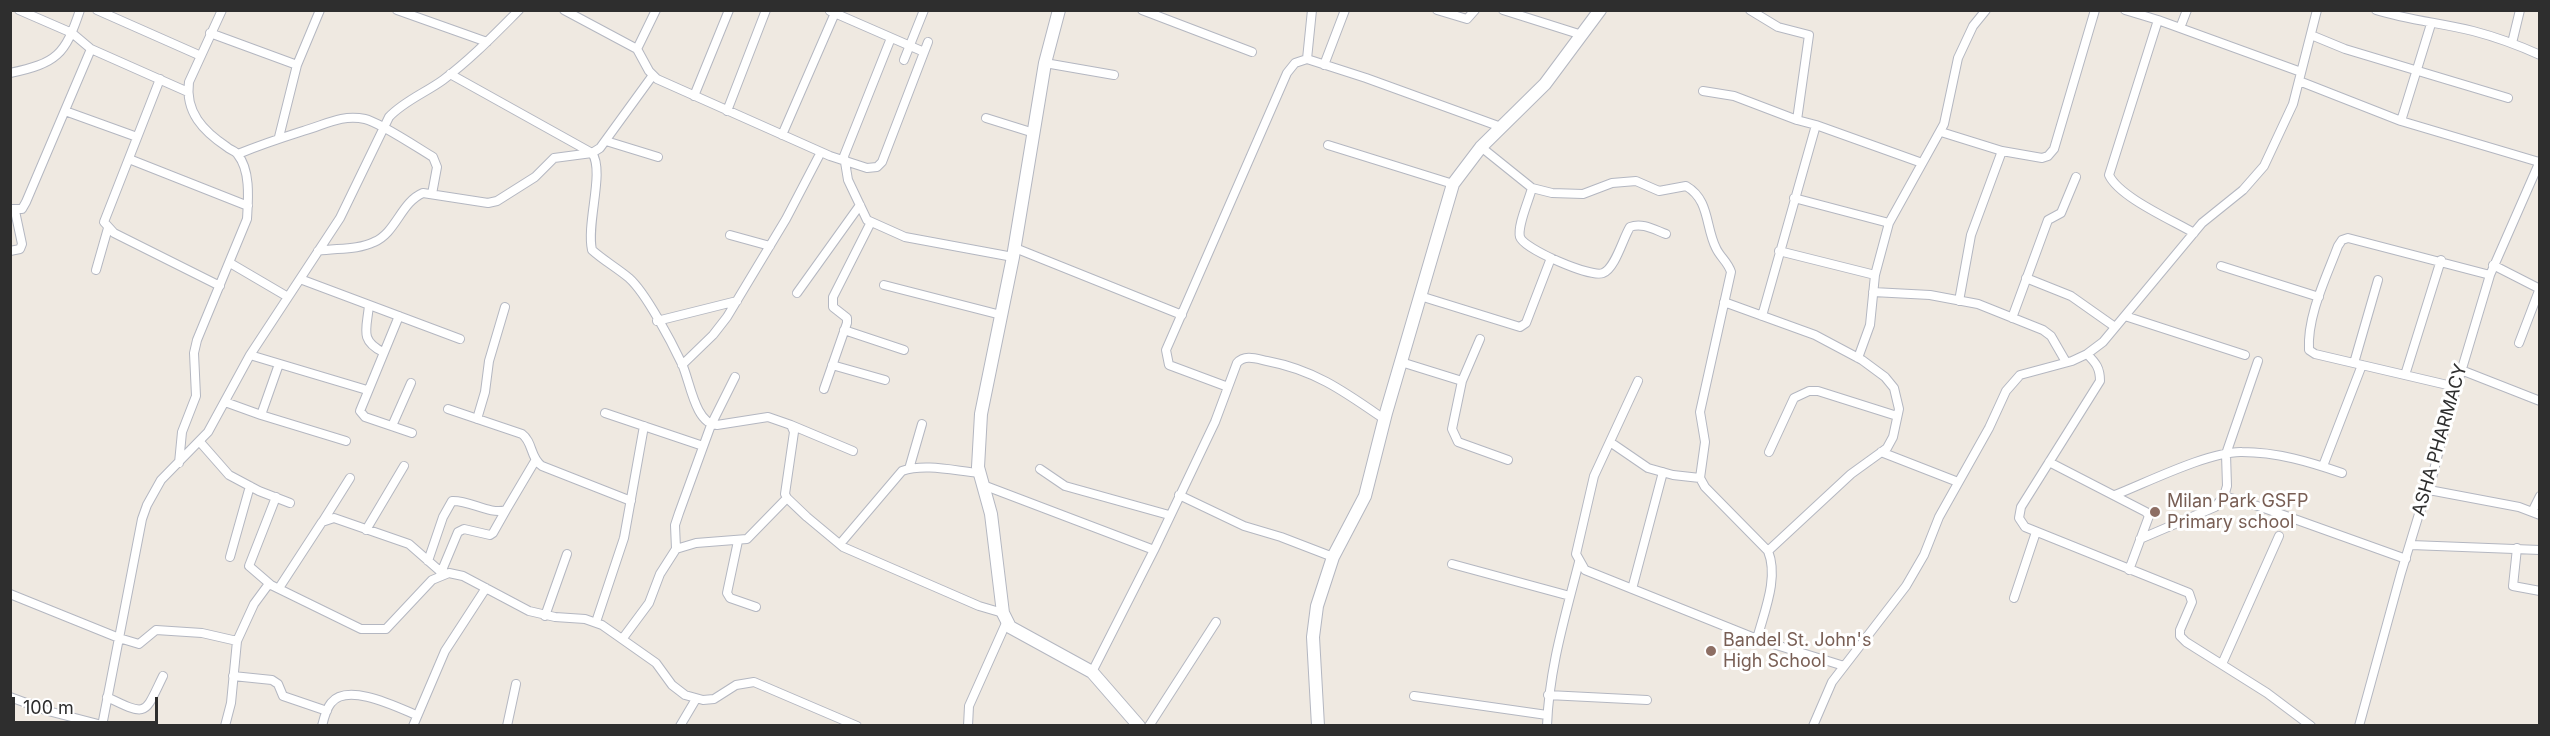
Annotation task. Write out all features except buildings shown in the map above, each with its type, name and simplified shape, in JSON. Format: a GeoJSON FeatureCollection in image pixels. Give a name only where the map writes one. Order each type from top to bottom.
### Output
{"type":"FeatureCollection","features":[{"type":"Feature","properties":{"kind":"street"},"geometry":{"type":"LineString","coordinates":[[19,10],[72,33],[91,49],[188,92]]}},
{"type":"Feature","properties":{"kind":"street"},"geometry":{"type":"LineString","coordinates":[[10,73],[46,63],[67,45],[80,10]]}},
{"type":"Feature","properties":{"kind":"street"},"geometry":{"type":"LineString","coordinates":[[97,10],[201,56]]}},
{"type":"Feature","properties":{"kind":"street"},"geometry":{"type":"LineString","coordinates":[[179,463],[182,432],[195,396],[194,353],[247,219],[246,173],[238,154],[201,126],[193,115],[188,92],[189,82],[222,10]]}},
{"type":"Feature","properties":{"kind":"street"},"geometry":{"type":"LineString","coordinates":[[279,137],[297,65],[320,10]]}},
{"type":"Feature","properties":{"kind":"street"},"geometry":{"type":"LineString","coordinates":[[396,10],[487,42]]}},
{"type":"Feature","properties":{"kind":"street"},"geometry":{"type":"LineString","coordinates":[[10,697],[48,711],[102,725],[147,505],[161,480],[208,432],[250,355],[346,208],[383,128],[397,109],[450,74],[519,10]]}},
{"type":"Feature","properties":{"kind":"street"},"geometry":{"type":"LineString","coordinates":[[564,10],[637,49],[657,79],[821,152],[867,168],[877,167],[882,162],[928,42]]}},
{"type":"Feature","properties":{"kind":"street"},"geometry":{"type":"LineString","coordinates":[[637,49],[656,10]]}},
{"type":"Feature","properties":{"kind":"street"},"geometry":{"type":"LineString","coordinates":[[694,96],[729,10]]}},
{"type":"Feature","properties":{"kind":"street"},"geometry":{"type":"LineString","coordinates":[[727,111],[766,10]]}},
{"type":"Feature","properties":{"kind":"street"},"geometry":{"type":"LineString","coordinates":[[904,60],[912,46],[924,10]]}},
{"type":"Feature","properties":{"kind":"street"},"geometry":{"type":"LineString","coordinates":[[1059,10],[1045,63],[1014,253],[981,414],[980,473],[991,514],[1005,617],[1010,627],[1092,672],[1139,726]]}},
{"type":"Feature","properties":{"kind":"street"},"geometry":{"type":"LineString","coordinates":[[1142,10],[1252,52]]}},
{"type":"Feature","properties":{"kind":"street"},"geometry":{"type":"LineString","coordinates":[[1307,60],[1312,10]]}},
{"type":"Feature","properties":{"kind":"street"},"geometry":{"type":"LineString","coordinates":[[1324,65],[1345,10]]}},
{"type":"Feature","properties":{"kind":"street"},"geometry":{"type":"LineString","coordinates":[[1437,10],[1467,19],[1475,10]]}},
{"type":"Feature","properties":{"kind":"street"},"geometry":{"type":"LineString","coordinates":[[1503,10],[1582,35]]}},
{"type":"Feature","properties":{"kind":"street"},"geometry":{"type":"LineString","coordinates":[[1318,726],[1313,637],[1317,606],[1333,556],[1365,496],[1384,419],[1453,184],[1481,147],[1545,84],[1600,10]]}},
{"type":"Feature","properties":{"kind":"street"},"geometry":{"type":"LineString","coordinates":[[1750,10],[1778,27],[1809,35],[1797,120]]}},
{"type":"Feature","properties":{"kind":"street"},"geometry":{"type":"LineString","coordinates":[[1858,358],[1870,325],[1875,275],[1889,223],[1941,132],[1958,58],[1973,26],[1986,10]]}},
{"type":"Feature","properties":{"kind":"street"},"geometry":{"type":"LineString","coordinates":[[1941,132],[2002,151],[2042,158],[2048,156],[2054,149],[2096,10]]}},
{"type":"Feature","properties":{"kind":"street"},"geometry":{"type":"LineString","coordinates":[[2125,10],[2180,28],[2300,76],[2401,121],[2539,161]]}},
{"type":"Feature","properties":{"kind":"street"},"geometry":{"type":"LineString","coordinates":[[2180,28],[2187,10]]}},
{"type":"Feature","properties":{"kind":"street"},"geometry":{"type":"LineString","coordinates":[[1813,726],[1832,682],[1906,586],[2006,391],[2020,375],[2087,354],[2103,342],[2202,223],[2243,190],[2264,166],[2293,104],[2317,10]]}},
{"type":"Feature","properties":{"kind":"street"},"geometry":{"type":"LineString","coordinates":[[2376,10],[2471,31],[2512,43],[2540,55]]}},
{"type":"Feature","properties":{"kind":"street"},"geometry":{"type":"LineString","coordinates":[[2512,43],[2520,10]]}},
{"type":"Feature","properties":{"kind":"street"},"geometry":{"type":"LineString","coordinates":[[782,135],[832,12],[924,52]]}},
{"type":"Feature","properties":{"kind":"street"},"geometry":{"type":"LineString","coordinates":[[2158,20],[2109,175],[2112,181],[2126,193],[2194,233]]}},
{"type":"Feature","properties":{"kind":"street"},"geometry":{"type":"LineString","coordinates":[[2401,121],[2431,24]]}},
{"type":"Feature","properties":{"kind":"street"},"geometry":{"type":"LineString","coordinates":[[210,33],[297,65]]}},
{"type":"Feature","properties":{"kind":"street"},"geometry":{"type":"LineString","coordinates":[[2311,35],[2345,49],[2508,98]]}},
{"type":"Feature","properties":{"kind":"street"},"geometry":{"type":"LineString","coordinates":[[891,38],[844,161],[848,180],[871,222],[905,237],[1014,253],[1182,315]]}},
{"type":"Feature","properties":{"kind":"street"},"geometry":{"type":"LineString","coordinates":[[10,251],[20,249],[22,244],[13,210],[22,209],[26,202],[91,49]]}},
{"type":"Feature","properties":{"kind":"street"},"geometry":{"type":"LineString","coordinates":[[1228,387],[1169,365],[1167,350],[1287,73],[1295,63],[1307,60],[1324,65],[1501,127]]}},
{"type":"Feature","properties":{"kind":"street"},"geometry":{"type":"LineString","coordinates":[[1045,63],[1114,75]]}},
{"type":"Feature","properties":{"kind":"street"},"geometry":{"type":"LineString","coordinates":[[450,74],[592,153],[596,158],[597,170],[589,229],[592,250],[630,279],[682,365],[700,413],[711,425]]}},
{"type":"Feature","properties":{"kind":"street"},"geometry":{"type":"LineString","coordinates":[[318,250],[375,242],[384,235],[415,196],[423,193],[476,202],[497,201],[535,177],[554,158],[592,153],[606,141],[653,75]]}},
{"type":"Feature","properties":{"kind":"street"},"geometry":{"type":"LineString","coordinates":[[160,79],[104,222],[108,228],[220,286]]}},
{"type":"Feature","properties":{"kind":"street"},"geometry":{"type":"LineString","coordinates":[[1703,91],[1734,96],[1922,163]]}},
{"type":"Feature","properties":{"kind":"street"},"geometry":{"type":"LineString","coordinates":[[65,111],[138,137]]}},
{"type":"Feature","properties":{"kind":"street"},"geometry":{"type":"LineString","coordinates":[[238,154],[279,137],[345,117],[365,119],[433,157],[437,167],[432,194]]}},
{"type":"Feature","properties":{"kind":"street"},"geometry":{"type":"LineString","coordinates":[[986,118],[1034,133]]}},
{"type":"Feature","properties":{"kind":"street"},"geometry":{"type":"LineString","coordinates":[[1762,316],[1816,125]]}},
{"type":"Feature","properties":{"kind":"street"},"geometry":{"type":"LineString","coordinates":[[606,141],[658,157]]}},
{"type":"Feature","properties":{"kind":"street"},"geometry":{"type":"LineString","coordinates":[[1328,145],[1453,184]]}},
{"type":"Feature","properties":{"kind":"street"},"geometry":{"type":"LineString","coordinates":[[1481,147],[1532,188],[1571,195],[1583,194],[1612,183],[1636,181],[1659,191],[1686,186],[1695,191],[1705,207],[1715,248],[1729,265],[1731,272],[1700,412],[1705,442],[1700,478],[1705,488],[1768,551],[1772,559],[1773,577],[1757,639]]}},
{"type":"Feature","properties":{"kind":"street"},"geometry":{"type":"LineString","coordinates":[[1959,301],[1971,235],[2002,151]]}},
{"type":"Feature","properties":{"kind":"street"},"geometry":{"type":"LineString","coordinates":[[682,365],[717,331],[737,301],[821,152]]}},
{"type":"Feature","properties":{"kind":"street"},"geometry":{"type":"LineString","coordinates":[[129,159],[248,206]]}},
{"type":"Feature","properties":{"kind":"street","name":"ASHA PHARMACY"},"geometry":{"type":"LineString","coordinates":[[2359,726],[2410,544],[2429,490],[2456,387],[2493,265],[2539,161]]}},
{"type":"Feature","properties":{"kind":"street"},"geometry":{"type":"LineString","coordinates":[[2012,318],[2048,220],[2061,213],[2076,177]]}},
{"type":"Feature","properties":{"kind":"street"},"geometry":{"type":"LineString","coordinates":[[1532,188],[1520,231],[1524,244],[1551,258],[1594,274],[1603,273],[1610,268],[1630,227],[1645,226],[1666,234]]}},
{"type":"Feature","properties":{"kind":"street"},"geometry":{"type":"LineString","coordinates":[[1794,198],[1889,223]]}},
{"type":"Feature","properties":{"kind":"street"},"geometry":{"type":"LineString","coordinates":[[797,294],[860,205]]}},
{"type":"Feature","properties":{"kind":"street"},"geometry":{"type":"LineString","coordinates":[[824,389],[847,318],[833,307],[833,297],[871,222]]}},
{"type":"Feature","properties":{"kind":"street"},"geometry":{"type":"LineString","coordinates":[[96,270],[108,228]]}},
{"type":"Feature","properties":{"kind":"street"},"geometry":{"type":"LineString","coordinates":[[730,235],[770,246]]}},
{"type":"Feature","properties":{"kind":"street"},"geometry":{"type":"LineString","coordinates":[[2456,387],[2315,354],[2310,350],[2309,339],[2319,297],[2342,240],[2353,238],[2490,275]]}},
{"type":"Feature","properties":{"kind":"street"},"geometry":{"type":"LineString","coordinates":[[1779,251],[1875,275]]}},
{"type":"Feature","properties":{"kind":"street"},"geometry":{"type":"LineString","coordinates":[[1420,296],[1520,327],[1526,323],[1551,258]]}},
{"type":"Feature","properties":{"kind":"street"},"geometry":{"type":"LineString","coordinates":[[2405,375],[2440,260]]}},
{"type":"Feature","properties":{"kind":"street"},"geometry":{"type":"LineString","coordinates":[[230,263],[288,297]]}},
{"type":"Feature","properties":{"kind":"street"},"geometry":{"type":"LineString","coordinates":[[2493,265],[2539,289],[2519,343]]}},
{"type":"Feature","properties":{"kind":"street"},"geometry":{"type":"LineString","coordinates":[[2221,266],[2319,297]]}},
{"type":"Feature","properties":{"kind":"street"},"geometry":{"type":"LineString","coordinates":[[2026,278],[2071,296],[2115,327]]}},
{"type":"Feature","properties":{"kind":"street"},"geometry":{"type":"LineString","coordinates":[[300,279],[460,339]]}},
{"type":"Feature","properties":{"kind":"street"},"geometry":{"type":"LineString","coordinates":[[2323,466],[2358,364],[2378,280]]}},
{"type":"Feature","properties":{"kind":"street"},"geometry":{"type":"LineString","coordinates":[[884,285],[1001,315]]}},
{"type":"Feature","properties":{"kind":"street"},"geometry":{"type":"LineString","coordinates":[[1874,292],[1930,295],[1978,304],[2043,330],[2051,336],[2066,362]]}},
{"type":"Feature","properties":{"kind":"street"},"geometry":{"type":"LineString","coordinates":[[657,321],[737,301]]}},
{"type":"Feature","properties":{"kind":"street"},"geometry":{"type":"LineString","coordinates":[[1724,302],[1815,335],[1858,358],[1885,377],[1894,388],[1899,409],[1893,437],[1881,452],[1851,474],[1768,551]]}},
{"type":"Feature","properties":{"kind":"street"},"geometry":{"type":"LineString","coordinates":[[369,305],[367,340],[370,346],[383,352]]}},
{"type":"Feature","properties":{"kind":"street"},"geometry":{"type":"LineString","coordinates":[[477,419],[485,392],[489,361],[505,307]]}},
{"type":"Feature","properties":{"kind":"street"},"geometry":{"type":"LineString","coordinates":[[399,316],[360,408],[362,415],[412,433]]}},
{"type":"Feature","properties":{"kind":"street"},"geometry":{"type":"LineString","coordinates":[[2125,316],[2245,355]]}},
{"type":"Feature","properties":{"kind":"street"},"geometry":{"type":"LineString","coordinates":[[844,330],[904,350]]}},
{"type":"Feature","properties":{"kind":"street"},"geometry":{"type":"LineString","coordinates":[[1480,339],[1462,381],[1452,429],[1453,435],[1458,442],[1508,460]]}},
{"type":"Feature","properties":{"kind":"street"},"geometry":{"type":"LineString","coordinates":[[2087,354],[2100,372],[2100,381],[2021,507],[2019,514],[2025,527],[2189,593],[2192,602],[2180,630],[2180,636],[2267,693],[2311,726]]}},
{"type":"Feature","properties":{"kind":"street"},"geometry":{"type":"LineString","coordinates":[[250,355],[367,390]]}},
{"type":"Feature","properties":{"kind":"street"},"geometry":{"type":"LineString","coordinates":[[1092,672],[1215,422],[1240,358],[1250,357],[1294,366],[1336,385],[1384,419]]}},
{"type":"Feature","properties":{"kind":"street"},"geometry":{"type":"LineString","coordinates":[[1401,362],[1462,381]]}},
{"type":"Feature","properties":{"kind":"street"},"geometry":{"type":"LineString","coordinates":[[2140,539],[2215,507],[2224,496],[2227,486],[2226,454],[2258,362]]}},
{"type":"Feature","properties":{"kind":"street"},"geometry":{"type":"LineString","coordinates":[[261,415],[279,364]]}},
{"type":"Feature","properties":{"kind":"street"},"geometry":{"type":"LineString","coordinates":[[832,365],[885,380]]}},
{"type":"Feature","properties":{"kind":"street"},"geometry":{"type":"LineString","coordinates":[[2461,370],[2540,401]]}},
{"type":"Feature","properties":{"kind":"street"},"geometry":{"type":"LineString","coordinates":[[623,638],[649,603],[660,574],[676,549],[675,525],[711,425],[735,377]]}},
{"type":"Feature","properties":{"kind":"street"},"geometry":{"type":"LineString","coordinates":[[1638,381],[1594,476],[1576,554],[1579,562],[1585,570],[1757,639],[1845,666]]}},
{"type":"Feature","properties":{"kind":"street"},"geometry":{"type":"LineString","coordinates":[[392,426],[411,383]]}},
{"type":"Feature","properties":{"kind":"street"},"geometry":{"type":"LineString","coordinates":[[1769,452],[1794,398],[1809,391],[1818,391],[1897,416]]}},
{"type":"Feature","properties":{"kind":"street"},"geometry":{"type":"LineString","coordinates":[[225,402],[346,441]]}},
{"type":"Feature","properties":{"kind":"street"},"geometry":{"type":"LineString","coordinates":[[448,409],[527,438],[535,461],[542,466],[631,501]]}},
{"type":"Feature","properties":{"kind":"street"},"geometry":{"type":"LineString","coordinates":[[605,413],[704,446]]}},
{"type":"Feature","properties":{"kind":"street"},"geometry":{"type":"LineString","coordinates":[[711,425],[768,417],[853,451]]}},
{"type":"Feature","properties":{"kind":"street"},"geometry":{"type":"LineString","coordinates":[[909,469],[922,424]]}},
{"type":"Feature","properties":{"kind":"street"},"geometry":{"type":"LineString","coordinates":[[791,425],[794,432],[785,488],[787,498],[840,544],[1005,617]]}},
{"type":"Feature","properties":{"kind":"street"},"geometry":{"type":"LineString","coordinates":[[596,622],[624,538],[644,426]]}},
{"type":"Feature","properties":{"kind":"street"},"geometry":{"type":"LineString","coordinates":[[200,442],[229,475],[290,503]]}},
{"type":"Feature","properties":{"kind":"street"},"geometry":{"type":"LineString","coordinates":[[1610,442],[1648,468],[1700,478]]}},
{"type":"Feature","properties":{"kind":"street"},"geometry":{"type":"LineString","coordinates":[[2115,495],[2216,455],[2241,451],[2303,460],[2342,473]]}},
{"type":"Feature","properties":{"kind":"street"},"geometry":{"type":"LineString","coordinates":[[1881,452],[1958,482]]}},
{"type":"Feature","properties":{"kind":"street"},"geometry":{"type":"LineString","coordinates":[[276,497],[249,566],[275,586],[361,629],[386,629],[440,574],[458,532],[464,529],[490,535],[493,533],[535,461]]}},
{"type":"Feature","properties":{"kind":"street"},"geometry":{"type":"LineString","coordinates":[[2049,462],[2115,495],[2146,512],[2149,516],[2129,570]]}},
{"type":"Feature","properties":{"kind":"street"},"geometry":{"type":"LineString","coordinates":[[366,530],[404,466]]}},
{"type":"Feature","properties":{"kind":"street"},"geometry":{"type":"LineString","coordinates":[[840,544],[902,471],[926,468],[980,473]]}},
{"type":"Feature","properties":{"kind":"street"},"geometry":{"type":"LineString","coordinates":[[1040,469],[1065,486],[1169,515]]}},
{"type":"Feature","properties":{"kind":"street"},"geometry":{"type":"LineString","coordinates":[[1632,589],[1663,472]]}},
{"type":"Feature","properties":{"kind":"street"},"geometry":{"type":"LineString","coordinates":[[225,726],[231,703],[237,641],[254,604],[264,588],[275,586],[322,522],[350,478]]}},
{"type":"Feature","properties":{"kind":"street"},"geometry":{"type":"LineString","coordinates":[[983,485],[1154,550]]}},
{"type":"Feature","properties":{"kind":"street"},"geometry":{"type":"LineString","coordinates":[[230,558],[250,486]]}},
{"type":"Feature","properties":{"kind":"street"},"geometry":{"type":"LineString","coordinates":[[2429,490],[2519,507],[2536,514],[2540,496]]}},
{"type":"Feature","properties":{"kind":"street"},"geometry":{"type":"LineString","coordinates":[[1179,495],[1244,526],[1333,556]]}},
{"type":"Feature","properties":{"kind":"street"},"geometry":{"type":"LineString","coordinates":[[2224,496],[2406,559]]}},
{"type":"Feature","properties":{"kind":"street"},"geometry":{"type":"LineString","coordinates":[[676,549],[696,543],[738,541],[752,535],[787,498]]}},
{"type":"Feature","properties":{"kind":"street"},"geometry":{"type":"LineString","coordinates":[[428,561],[443,518],[452,501],[496,511],[506,510]]}},
{"type":"Feature","properties":{"kind":"street"},"geometry":{"type":"LineString","coordinates":[[322,522],[334,518],[409,544],[440,574]]}},
{"type":"Feature","properties":{"kind":"street"},"geometry":{"type":"LineString","coordinates":[[2014,598],[2036,532]]}},
{"type":"Feature","properties":{"kind":"street"},"geometry":{"type":"LineString","coordinates":[[2222,664],[2279,536]]}},
{"type":"Feature","properties":{"kind":"street"},"geometry":{"type":"LineString","coordinates":[[738,541],[727,593],[730,598],[756,607]]}},
{"type":"Feature","properties":{"kind":"street"},"geometry":{"type":"LineString","coordinates":[[2410,544],[2540,550]]}},
{"type":"Feature","properties":{"kind":"street"},"geometry":{"type":"LineString","coordinates":[[2517,548],[2513,586],[2540,591]]}},
{"type":"Feature","properties":{"kind":"street"},"geometry":{"type":"LineString","coordinates":[[545,616],[567,554]]}},
{"type":"Feature","properties":{"kind":"street"},"geometry":{"type":"LineString","coordinates":[[1547,726],[1548,695],[1553,660],[1579,562]]}},
{"type":"Feature","properties":{"kind":"street"},"geometry":{"type":"LineString","coordinates":[[1452,564],[1570,596]]}},
{"type":"Feature","properties":{"kind":"street"},"geometry":{"type":"LineString","coordinates":[[440,574],[463,576],[545,616],[596,622],[623,638],[662,669],[676,689],[696,699],[714,699],[736,685],[754,682],[857,726]]}},
{"type":"Feature","properties":{"kind":"street"},"geometry":{"type":"LineString","coordinates":[[413,726],[445,651],[486,588]]}},
{"type":"Feature","properties":{"kind":"street"},"geometry":{"type":"LineString","coordinates":[[10,594],[139,644],[156,630],[202,633],[237,641]]}},
{"type":"Feature","properties":{"kind":"street"},"geometry":{"type":"LineString","coordinates":[[968,726],[972,699],[1005,617]]}},
{"type":"Feature","properties":{"kind":"street"},"geometry":{"type":"LineString","coordinates":[[1149,726],[1216,622]]}},
{"type":"Feature","properties":{"kind":"street"},"geometry":{"type":"LineString","coordinates":[[107,697],[134,710],[142,711],[148,708],[163,676]]}},
{"type":"Feature","properties":{"kind":"street"},"geometry":{"type":"LineString","coordinates":[[233,676],[272,680],[278,684],[283,696],[327,711]]}},
{"type":"Feature","properties":{"kind":"street"},"geometry":{"type":"LineString","coordinates":[[507,726],[516,684]]}},
{"type":"Feature","properties":{"kind":"street"},"geometry":{"type":"LineString","coordinates":[[322,726],[331,703],[339,696],[348,695],[382,701],[416,715]]}},
{"type":"Feature","properties":{"kind":"street"},"geometry":{"type":"LineString","coordinates":[[1548,695],[1647,700]]}},
{"type":"Feature","properties":{"kind":"street"},"geometry":{"type":"LineString","coordinates":[[1414,696],[1547,715]]}},
{"type":"Feature","properties":{"kind":"street"},"geometry":{"type":"LineString","coordinates":[[680,726],[696,699]]}},
{"type":"Feature","properties":{"kind":"place","name":"Milan Park GSFP Primary school"},"geometry":{"type":"Point","coordinates":[2155,512]}},
{"type":"Feature","properties":{"kind":"place","name":"Bandel St. John's High School"},"geometry":{"type":"Point","coordinates":[1711,651]}}]}
